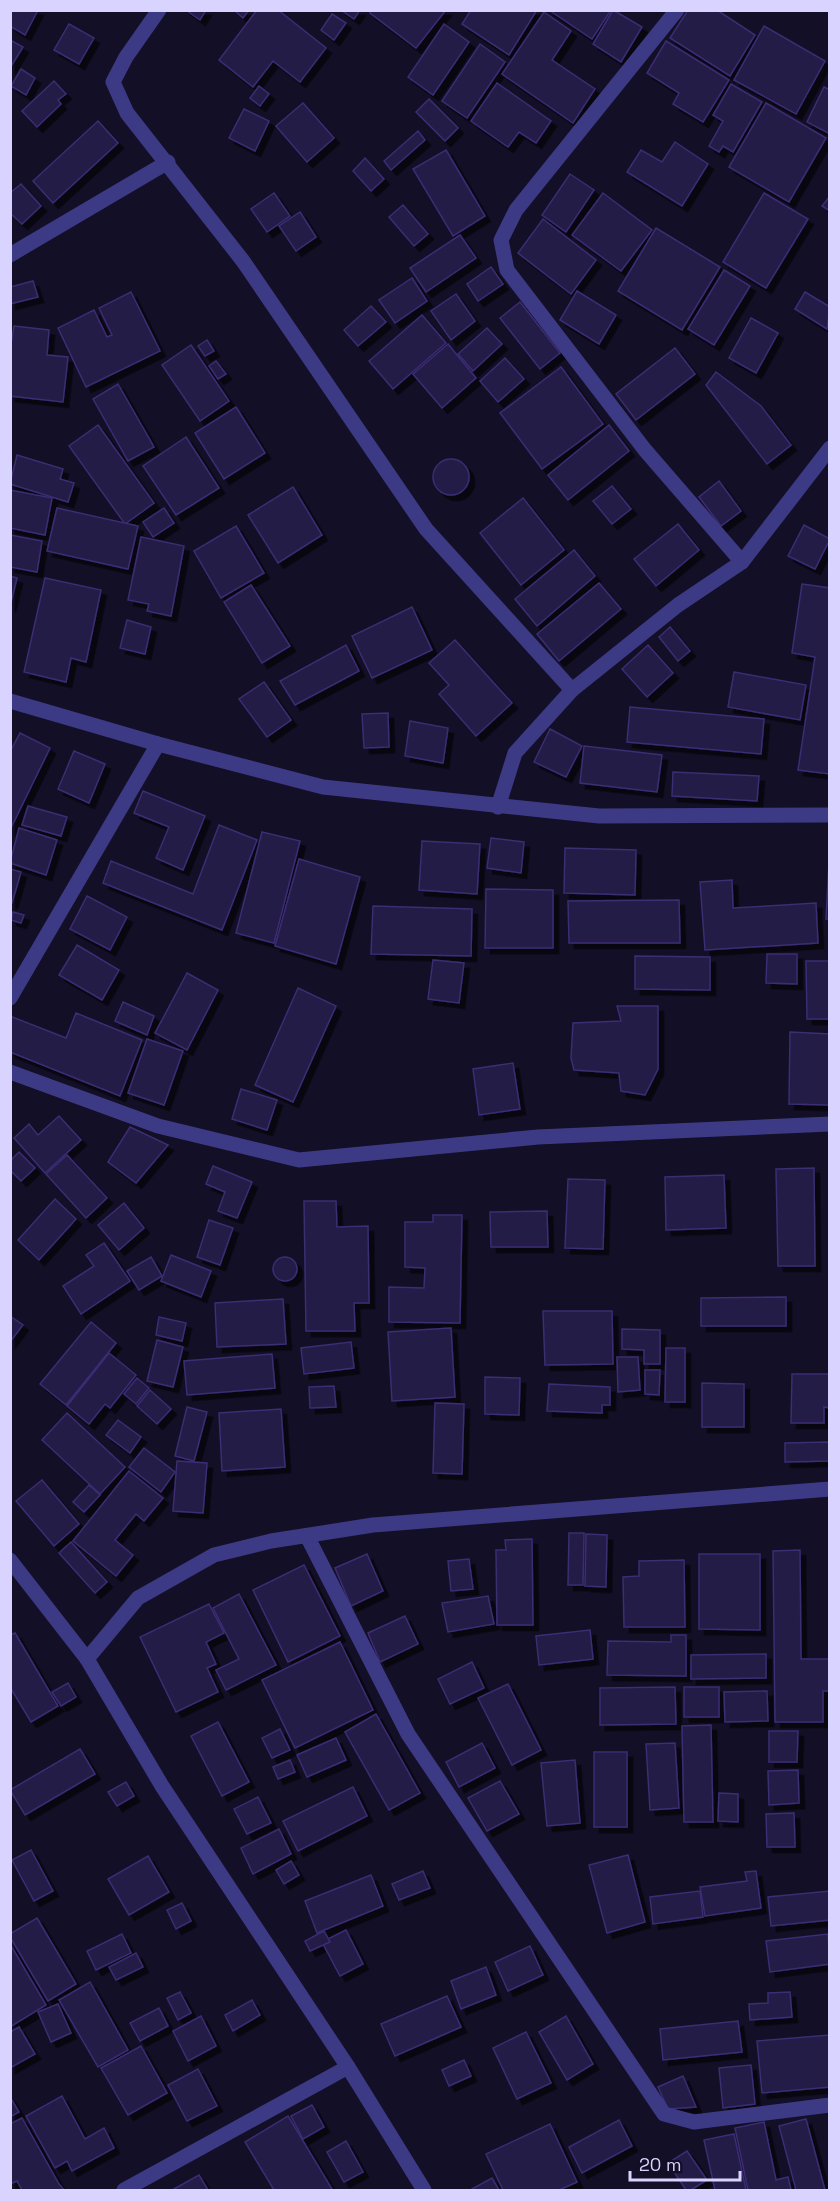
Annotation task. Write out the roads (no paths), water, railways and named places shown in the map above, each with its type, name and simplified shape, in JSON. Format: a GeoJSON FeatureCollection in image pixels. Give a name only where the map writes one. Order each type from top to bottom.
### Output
{"type":"FeatureCollection","features":[{"type":"Feature","properties":{"kind":"street"},"geometry":{"type":"LineString","coordinates":[[159,10],[126,57],[113,82],[127,113],[168,162],[243,261],[426,529],[572,690]]}},
{"type":"Feature","properties":{"kind":"street"},"geometry":{"type":"LineString","coordinates":[[677,10],[516,210],[501,240],[507,270],[645,450],[742,562]]}},
{"type":"Feature","properties":{"kind":"street"},"geometry":{"type":"LineString","coordinates":[[10,255],[168,162]]}},
{"type":"Feature","properties":{"kind":"street"},"geometry":{"type":"LineString","coordinates":[[498,807],[515,753],[572,690],[678,605],[742,562],[830,448]]}},
{"type":"Feature","properties":{"kind":"street"},"geometry":{"type":"LineString","coordinates":[[10,701],[158,744],[323,787],[600,816],[830,815]]}},
{"type":"Feature","properties":{"kind":"street"},"geometry":{"type":"LineString","coordinates":[[10,998],[158,744]]}},
{"type":"Feature","properties":{"kind":"street"},"geometry":{"type":"LineString","coordinates":[[10,1072],[158,1126],[298,1160],[538,1137],[830,1124]]}},
{"type":"Feature","properties":{"kind":"street"},"geometry":{"type":"LineString","coordinates":[[87,1659],[138,1598],[214,1556],[260,1544],[373,1525],[830,1489]]}},
{"type":"Feature","properties":{"kind":"street"},"geometry":{"type":"LineString","coordinates":[[307,1536],[408,1734],[664,2114],[694,2122],[830,2105]]}},
{"type":"Feature","properties":{"kind":"street"},"geometry":{"type":"LineString","coordinates":[[10,1560],[87,1659],[162,1786],[348,2067],[424,2190]]}},
{"type":"Feature","properties":{"kind":"street"},"geometry":{"type":"LineString","coordinates":[[124,2190],[348,2067]]}}]}
